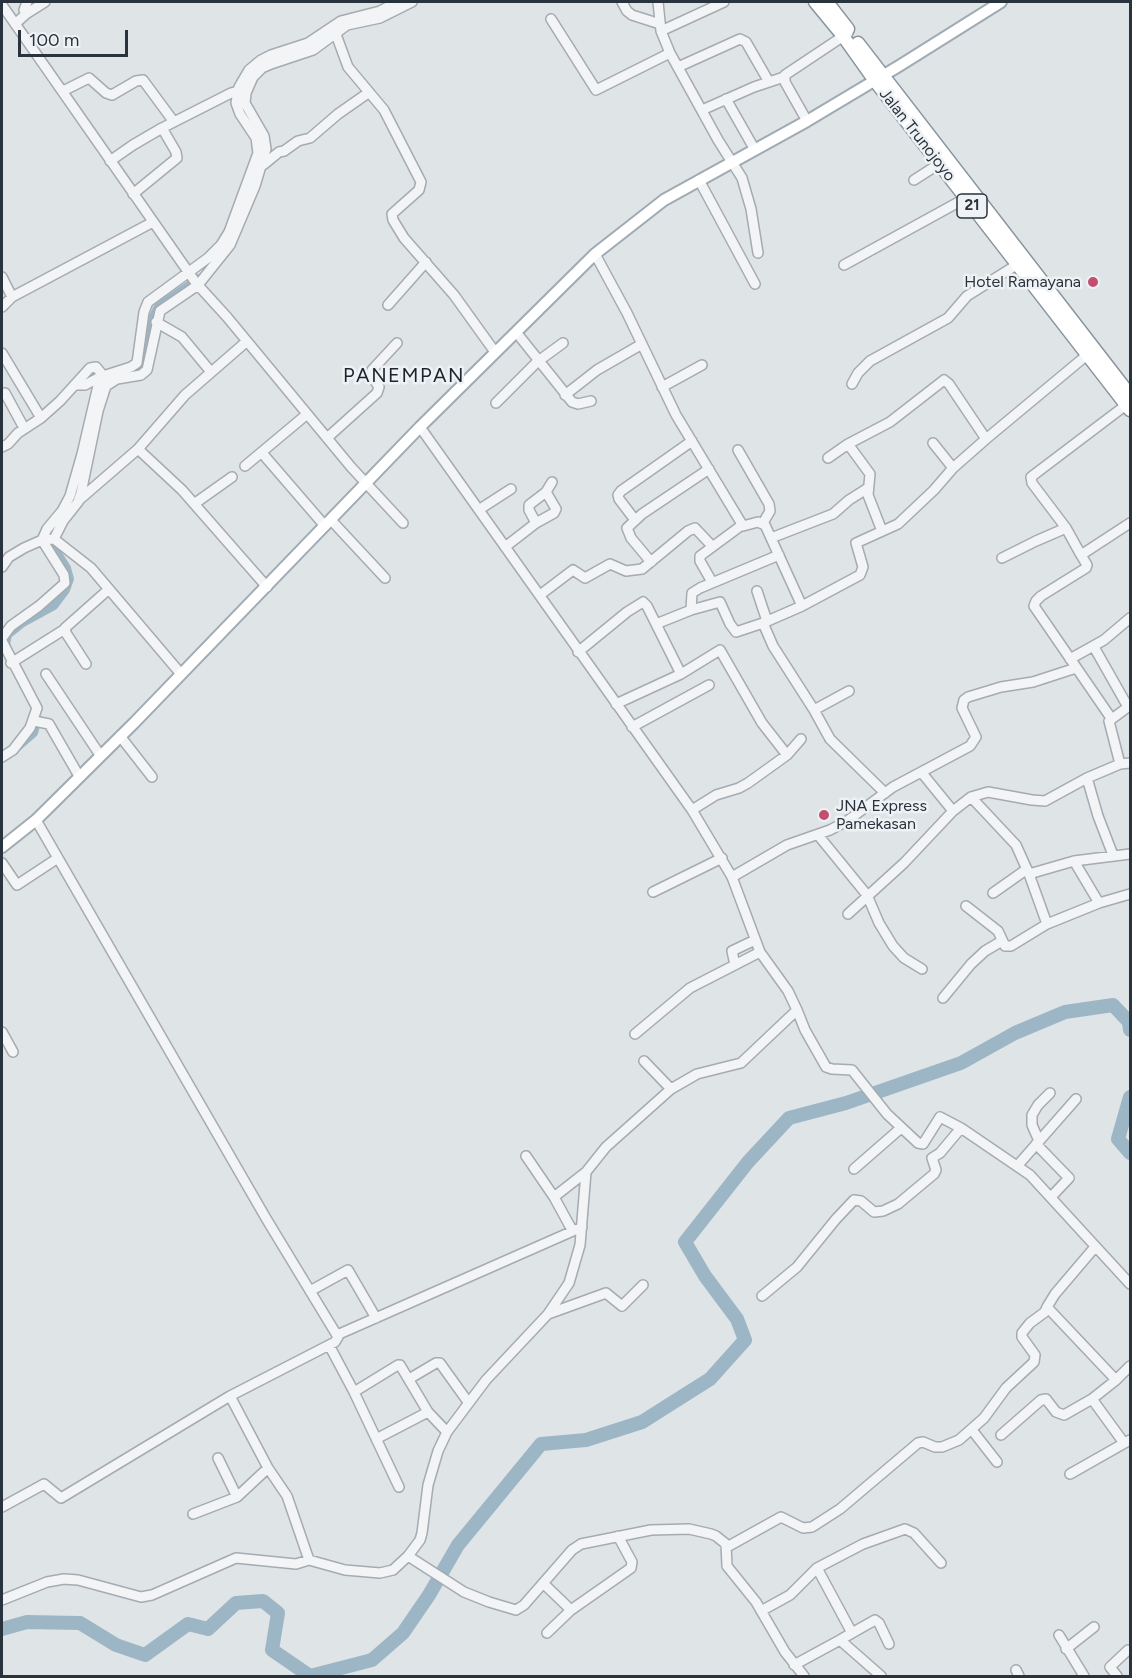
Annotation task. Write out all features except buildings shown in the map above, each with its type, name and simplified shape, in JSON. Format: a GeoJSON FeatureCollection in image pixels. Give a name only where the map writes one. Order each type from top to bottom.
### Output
{"type":"FeatureCollection","features":[{"type":"Feature","properties":{"kind":"highway","name":"Jalan Trunojoyo"},"geometry":{"type":"LineString","coordinates":[[815,2],[846,34]]}},
{"type":"Feature","properties":{"kind":"highway","name":"Jalan Trunojoyo"},"geometry":{"type":"LineString","coordinates":[[827,2],[846,34],[939,164],[1087,355],[1129,404]]}},
{"type":"Feature","properties":{"kind":"highway","name":"Jalan Trunojoyo"},"geometry":{"type":"LineString","coordinates":[[879,79],[1129,404]]}},
{"type":"Feature","properties":{"kind":"main road"},"geometry":{"type":"LineString","coordinates":[[2,847],[36,820],[120,736],[420,427],[595,254],[664,200],[879,79],[1001,2]]}},
{"type":"Feature","properties":{"kind":"street"},"geometry":{"type":"LineString","coordinates":[[26,14],[24,10],[27,2]]}},
{"type":"Feature","properties":{"kind":"street"},"geometry":{"type":"LineString","coordinates":[[15,24],[45,2]]}},
{"type":"Feature","properties":{"kind":"street"},"geometry":{"type":"LineString","coordinates":[[2,447],[24,428],[41,418],[76,385],[85,385],[105,379],[137,363],[145,307],[148,302],[194,279],[231,245],[258,153],[256,138],[237,108],[243,89],[253,77],[264,67],[308,52],[347,18],[380,11],[397,2]]}},
{"type":"Feature","properties":{"kind":"street"},"geometry":{"type":"LineString","coordinates":[[335,30],[380,18],[412,2]]}},
{"type":"Feature","properties":{"kind":"street"},"geometry":{"type":"LineString","coordinates":[[622,2],[632,15],[660,27],[724,2]]}},
{"type":"Feature","properties":{"kind":"street"},"geometry":{"type":"LineString","coordinates":[[658,2],[660,27],[670,53],[745,185],[758,253]]}},
{"type":"Feature","properties":{"kind":"street"},"geometry":{"type":"LineString","coordinates":[[2,5],[194,279],[306,415],[404,523]]}},
{"type":"Feature","properties":{"kind":"street"},"geometry":{"type":"LineString","coordinates":[[551,19],[595,90],[670,53]]}},
{"type":"Feature","properties":{"kind":"street"},"geometry":{"type":"LineString","coordinates":[[335,30],[345,62],[384,110],[421,182],[419,190],[398,207],[392,217],[404,238],[454,295],[495,352]]}},
{"type":"Feature","properties":{"kind":"street"},"geometry":{"type":"LineString","coordinates":[[702,110],[784,77],[786,73],[846,34]]}},
{"type":"Feature","properties":{"kind":"street"},"geometry":{"type":"LineString","coordinates":[[678,67],[740,39],[746,42],[769,82]]}},
{"type":"Feature","properties":{"kind":"street"},"geometry":{"type":"LineString","coordinates":[[784,77],[807,121]]}},
{"type":"Feature","properties":{"kind":"street"},"geometry":{"type":"LineString","coordinates":[[63,92],[89,78],[106,93],[112,95],[136,81],[143,80],[174,122]]}},
{"type":"Feature","properties":{"kind":"street"},"geometry":{"type":"LineString","coordinates":[[110,161],[162,128],[243,89]]}},
{"type":"Feature","properties":{"kind":"street"},"geometry":{"type":"LineString","coordinates":[[105,379],[141,375],[147,370],[158,314],[163,308],[186,296],[194,279],[229,232],[263,165],[266,141],[245,103],[243,89]]}},
{"type":"Feature","properties":{"kind":"street"},"geometry":{"type":"LineString","coordinates":[[263,165],[298,141],[310,138],[368,93]]}},
{"type":"Feature","properties":{"kind":"street"},"geometry":{"type":"LineString","coordinates":[[726,99],[755,150]]}},
{"type":"Feature","properties":{"kind":"street"},"geometry":{"type":"LineString","coordinates":[[133,194],[177,158],[162,128]]}},
{"type":"Feature","properties":{"kind":"street"},"geometry":{"type":"LineString","coordinates":[[914,180],[939,164]]}},
{"type":"Feature","properties":{"kind":"street"},"geometry":{"type":"LineString","coordinates":[[699,180],[754,284]]}},
{"type":"Feature","properties":{"kind":"street"},"geometry":{"type":"LineString","coordinates":[[844,265],[966,198]]}},
{"type":"Feature","properties":{"kind":"street"},"geometry":{"type":"LineString","coordinates":[[2,307],[12,297],[153,222]]}},
{"type":"Feature","properties":{"kind":"street"},"geometry":{"type":"LineString","coordinates":[[595,254],[676,415],[742,525]]}},
{"type":"Feature","properties":{"kind":"street"},"geometry":{"type":"LineString","coordinates":[[388,305],[426,262]]}},
{"type":"Feature","properties":{"kind":"street"},"geometry":{"type":"LineString","coordinates":[[852,384],[858,373],[870,361],[951,317],[967,296],[1018,264]]}},
{"type":"Feature","properties":{"kind":"street"},"geometry":{"type":"LineString","coordinates":[[2,277],[12,297]]}},
{"type":"Feature","properties":{"kind":"street"},"geometry":{"type":"LineString","coordinates":[[156,322],[182,337],[211,372]]}},
{"type":"Feature","properties":{"kind":"street"},"geometry":{"type":"LineString","coordinates":[[516,332],[574,404],[591,401]]}},
{"type":"Feature","properties":{"kind":"street"},"geometry":{"type":"LineString","coordinates":[[2,567],[12,555],[49,539],[78,502],[138,449],[185,395],[246,342]]}},
{"type":"Feature","properties":{"kind":"street"},"geometry":{"type":"LineString","coordinates":[[327,438],[377,393],[379,387],[371,375],[372,370],[397,343]]}},
{"type":"Feature","properties":{"kind":"street"},"geometry":{"type":"LineString","coordinates":[[496,403],[540,360],[563,343]]}},
{"type":"Feature","properties":{"kind":"street"},"geometry":{"type":"LineString","coordinates":[[565,395],[597,370],[642,344]]}},
{"type":"Feature","properties":{"kind":"street"},"geometry":{"type":"LineString","coordinates":[[2,353],[41,418]]}},
{"type":"Feature","properties":{"kind":"street"},"geometry":{"type":"LineString","coordinates":[[656,624],[719,602],[736,632],[802,606],[842,586],[861,574],[862,560],[855,544],[898,524],[953,468],[1087,355]]}},
{"type":"Feature","properties":{"kind":"street"},"geometry":{"type":"LineString","coordinates":[[662,387],[702,365]]}},
{"type":"Feature","properties":{"kind":"street"},"geometry":{"type":"LineString","coordinates":[[78,502],[85,479],[105,379]]}},
{"type":"Feature","properties":{"kind":"street"},"geometry":{"type":"LineString","coordinates":[[2,757],[17,745],[37,721],[37,708],[2,639],[11,626],[65,583],[47,529],[62,511],[70,496],[105,379]]}},
{"type":"Feature","properties":{"kind":"street"},"geometry":{"type":"LineString","coordinates":[[828,458],[848,444],[890,422],[944,380],[986,439]]}},
{"type":"Feature","properties":{"kind":"street"},"geometry":{"type":"LineString","coordinates":[[21,383],[3,394],[24,428]]}},
{"type":"Feature","properties":{"kind":"street"},"geometry":{"type":"LineString","coordinates":[[1111,718],[1034,605],[1045,593],[1086,568],[1087,565],[1066,528],[1032,483],[1031,477],[1129,404]]}},
{"type":"Feature","properties":{"kind":"street"},"geometry":{"type":"LineString","coordinates":[[246,466],[306,415]]}},
{"type":"Feature","properties":{"kind":"street"},"geometry":{"type":"LineString","coordinates":[[420,427],[692,810],[732,877],[760,952],[788,991],[805,1030],[826,1067],[850,1069],[881,1107],[920,1144],[924,1142],[940,1117],[1018,1165],[1051,1197],[1131,1284]]}},
{"type":"Feature","properties":{"kind":"street"},"geometry":{"type":"LineString","coordinates":[[636,520],[618,497],[621,491],[692,441]]}},
{"type":"Feature","properties":{"kind":"street"},"geometry":{"type":"LineString","coordinates":[[933,443],[953,468]]}},
{"type":"Feature","properties":{"kind":"street"},"geometry":{"type":"LineString","coordinates":[[848,444],[870,474],[868,495],[882,531]]}},
{"type":"Feature","properties":{"kind":"street"},"geometry":{"type":"LineString","coordinates":[[138,449],[182,490],[267,587]]}},
{"type":"Feature","properties":{"kind":"street"},"geometry":{"type":"LineString","coordinates":[[738,450],[769,504],[770,511],[763,523]]}},
{"type":"Feature","properties":{"kind":"street"},"geometry":{"type":"LineString","coordinates":[[262,453],[328,523],[385,578]]}},
{"type":"Feature","properties":{"kind":"street"},"geometry":{"type":"LineString","coordinates":[[651,562],[627,530],[636,520],[709,469]]}},
{"type":"Feature","properties":{"kind":"street"},"geometry":{"type":"LineString","coordinates":[[194,504],[232,477]]}},
{"type":"Feature","properties":{"kind":"street"},"geometry":{"type":"LineString","coordinates":[[537,523],[529,505],[546,492],[552,482]]}},
{"type":"Feature","properties":{"kind":"street"},"geometry":{"type":"LineString","coordinates":[[771,538],[833,514],[868,488]]}},
{"type":"Feature","properties":{"kind":"street"},"geometry":{"type":"LineString","coordinates":[[480,509],[511,489]]}},
{"type":"Feature","properties":{"kind":"street"},"geometry":{"type":"LineString","coordinates":[[505,547],[556,511],[546,492]]}},
{"type":"Feature","properties":{"kind":"street"},"geometry":{"type":"LineString","coordinates":[[712,582],[699,558],[742,525],[763,523]]}},
{"type":"Feature","properties":{"kind":"street"},"geometry":{"type":"LineString","coordinates":[[763,523],[802,606]]}},
{"type":"Feature","properties":{"kind":"street"},"geometry":{"type":"LineString","coordinates":[[1081,555],[1131,523]]}},
{"type":"Feature","properties":{"kind":"street"},"geometry":{"type":"LineString","coordinates":[[540,595],[573,570],[577,570],[585,578],[609,565],[626,571],[642,569],[688,531],[695,528],[712,546]]}},
{"type":"Feature","properties":{"kind":"street"},"geometry":{"type":"LineString","coordinates":[[1002,558],[1066,528]]}},
{"type":"Feature","properties":{"kind":"street"},"geometry":{"type":"LineString","coordinates":[[49,539],[85,562],[180,674]]}},
{"type":"Feature","properties":{"kind":"street"},"geometry":{"type":"LineString","coordinates":[[691,610],[690,604],[694,592],[712,582],[778,555]]}},
{"type":"Feature","properties":{"kind":"street"},"geometry":{"type":"LineString","coordinates":[[15,661],[65,629],[69,622],[109,589]]}},
{"type":"Feature","properties":{"kind":"street"},"geometry":{"type":"LineString","coordinates":[[757,591],[773,646],[832,742],[885,793]]}},
{"type":"Feature","properties":{"kind":"street"},"geometry":{"type":"LineString","coordinates":[[578,652],[641,603],[645,603],[681,674]]}},
{"type":"Feature","properties":{"kind":"street"},"geometry":{"type":"LineString","coordinates":[[1070,659],[1094,646],[1131,618]]}},
{"type":"Feature","properties":{"kind":"street"},"geometry":{"type":"LineString","coordinates":[[65,629],[86,664]]}},
{"type":"Feature","properties":{"kind":"street"},"geometry":{"type":"LineString","coordinates":[[848,914],[904,863],[953,811],[971,797],[988,792],[1045,801],[1087,778],[1126,763],[1109,723],[1111,718],[1128,707],[1094,646]]}},
{"type":"Feature","properties":{"kind":"street"},"geometry":{"type":"LineString","coordinates":[[616,704],[681,674],[721,650],[762,723],[787,755]]}},
{"type":"Feature","properties":{"kind":"street"},"geometry":{"type":"LineString","coordinates":[[732,877],[787,845],[818,835],[847,821],[904,780],[922,773],[970,746],[975,741],[975,733],[962,708],[964,700],[968,697],[1001,687],[1033,682],[1076,668]]}},
{"type":"Feature","properties":{"kind":"street"},"geometry":{"type":"LineString","coordinates":[[46,674],[100,755]]}},
{"type":"Feature","properties":{"kind":"street"},"geometry":{"type":"LineString","coordinates":[[632,727],[709,685]]}},
{"type":"Feature","properties":{"kind":"street"},"geometry":{"type":"LineString","coordinates":[[814,710],[849,691]]}},
{"type":"Feature","properties":{"kind":"street"},"geometry":{"type":"LineString","coordinates":[[37,721],[50,726],[79,776]]}},
{"type":"Feature","properties":{"kind":"street"},"geometry":{"type":"LineString","coordinates":[[120,736],[152,777]]}},
{"type":"Feature","properties":{"kind":"street"},"geometry":{"type":"LineString","coordinates":[[692,810],[716,795],[742,787],[787,755],[801,740]]}},
{"type":"Feature","properties":{"kind":"street"},"geometry":{"type":"LineString","coordinates":[[922,773],[953,811]]}},
{"type":"Feature","properties":{"kind":"street"},"geometry":{"type":"LineString","coordinates":[[1087,778],[1113,855]]}},
{"type":"Feature","properties":{"kind":"street"},"geometry":{"type":"LineString","coordinates":[[971,797],[1016,846],[1028,871],[1047,924]]}},
{"type":"Feature","properties":{"kind":"street"},"geometry":{"type":"LineString","coordinates":[[2,1508],[44,1484],[61,1498],[230,1396],[335,1342],[337,1335],[272,1228],[36,820]]}},
{"type":"Feature","properties":{"kind":"street"},"geometry":{"type":"LineString","coordinates":[[818,835],[867,895],[879,923],[893,946],[904,958],[922,969]]}},
{"type":"Feature","properties":{"kind":"street"},"geometry":{"type":"LineString","coordinates":[[993,893],[1028,871],[1074,861],[1131,854]]}},
{"type":"Feature","properties":{"kind":"street"},"geometry":{"type":"LineString","coordinates":[[2,863],[17,885],[58,858]]}},
{"type":"Feature","properties":{"kind":"street"},"geometry":{"type":"LineString","coordinates":[[653,892],[722,858]]}},
{"type":"Feature","properties":{"kind":"street"},"geometry":{"type":"LineString","coordinates":[[1074,861],[1099,903]]}},
{"type":"Feature","properties":{"kind":"street"},"geometry":{"type":"LineString","coordinates":[[966,906],[998,931],[1005,946],[1011,946],[1047,924],[1099,903],[1131,894]]}},
{"type":"Feature","properties":{"kind":"street"},"geometry":{"type":"LineString","coordinates":[[735,965],[732,951],[755,940]]}},
{"type":"Feature","properties":{"kind":"street"},"geometry":{"type":"LineString","coordinates":[[943,998],[971,964],[985,951],[1002,941]]}},
{"type":"Feature","properties":{"kind":"street"},"geometry":{"type":"LineString","coordinates":[[635,1034],[690,988],[760,952]]}},
{"type":"Feature","properties":{"kind":"street"},"geometry":{"type":"LineString","coordinates":[[554,1197],[586,1172],[606,1147],[670,1089],[697,1074],[741,1063],[797,1010]]}},
{"type":"Feature","properties":{"kind":"street"},"geometry":{"type":"LineString","coordinates":[[2,1032],[13,1052]]}},
{"type":"Feature","properties":{"kind":"street"},"geometry":{"type":"LineString","coordinates":[[644,1061],[670,1089]]}},
{"type":"Feature","properties":{"kind":"street"},"geometry":{"type":"LineString","coordinates":[[1050,1093],[1032,1115],[1032,1125],[1038,1142],[1069,1178],[1051,1197]]}},
{"type":"Feature","properties":{"kind":"street"},"geometry":{"type":"LineString","coordinates":[[1018,1165],[1076,1099]]}},
{"type":"Feature","properties":{"kind":"street"},"geometry":{"type":"LineString","coordinates":[[854,1169],[901,1128]]}},
{"type":"Feature","properties":{"kind":"street"},"geometry":{"type":"LineString","coordinates":[[762,1296],[798,1267],[854,1200],[861,1201],[874,1212],[883,1211],[898,1204],[934,1174],[936,1170],[932,1158],[939,1154],[961,1128]]}},
{"type":"Feature","properties":{"kind":"street"},"geometry":{"type":"LineString","coordinates":[[526,1156],[554,1197],[572,1230]]}},
{"type":"Feature","properties":{"kind":"street"},"geometry":{"type":"LineString","coordinates":[[2,1600],[47,1582],[71,1579],[141,1597],[152,1595],[236,1558],[296,1564],[309,1560],[345,1569],[380,1573],[393,1570],[414,1549],[422,1533],[428,1485],[438,1451],[447,1432],[468,1402],[548,1314],[569,1283],[577,1262],[586,1172]]}},
{"type":"Feature","properties":{"kind":"street"},"geometry":{"type":"LineString","coordinates":[[337,1335],[582,1227]]}},
{"type":"Feature","properties":{"kind":"street"},"geometry":{"type":"LineString","coordinates":[[727,1547],[781,1517],[803,1528],[812,1527],[840,1509],[918,1443],[924,1442],[934,1447],[947,1446],[972,1430],[1006,1388],[1034,1362],[1036,1358],[1034,1352],[1022,1333],[1030,1323],[1044,1314],[1055,1294],[1095,1247]]}},
{"type":"Feature","properties":{"kind":"street"},"geometry":{"type":"LineString","coordinates":[[310,1291],[348,1270],[376,1318]]}},
{"type":"Feature","properties":{"kind":"street"},"geometry":{"type":"LineString","coordinates":[[548,1314],[603,1294],[608,1294],[622,1306],[643,1285]]}},
{"type":"Feature","properties":{"kind":"street"},"geometry":{"type":"LineString","coordinates":[[1047,1307],[1116,1380]]}},
{"type":"Feature","properties":{"kind":"street"},"geometry":{"type":"LineString","coordinates":[[329,1345],[399,1487]]}},
{"type":"Feature","properties":{"kind":"street"},"geometry":{"type":"LineString","coordinates":[[409,1379],[436,1363],[440,1363],[468,1402]]}},
{"type":"Feature","properties":{"kind":"street"},"geometry":{"type":"LineString","coordinates":[[354,1392],[398,1365],[428,1412],[447,1432]]}},
{"type":"Feature","properties":{"kind":"street"},"geometry":{"type":"LineString","coordinates":[[1001,1435],[1041,1400],[1046,1400],[1061,1415],[1069,1413],[1092,1399],[1131,1366]]}},
{"type":"Feature","properties":{"kind":"street"},"geometry":{"type":"LineString","coordinates":[[230,1396],[268,1468],[287,1496],[309,1560]]}},
{"type":"Feature","properties":{"kind":"street"},"geometry":{"type":"LineString","coordinates":[[1070,1474],[1127,1442],[1092,1399]]}},
{"type":"Feature","properties":{"kind":"street"},"geometry":{"type":"LineString","coordinates":[[376,1439],[428,1412]]}},
{"type":"Feature","properties":{"kind":"street"},"geometry":{"type":"LineString","coordinates":[[972,1430],[997,1462]]}},
{"type":"Feature","properties":{"kind":"street"},"geometry":{"type":"LineString","coordinates":[[218,1458],[237,1497]]}},
{"type":"Feature","properties":{"kind":"street"},"geometry":{"type":"LineString","coordinates":[[193,1514],[237,1497],[268,1468]]}},
{"type":"Feature","properties":{"kind":"street"},"geometry":{"type":"LineString","coordinates":[[408,1556],[446,1582],[489,1602],[516,1610],[524,1605],[577,1546],[589,1541],[651,1530],[688,1529],[716,1536],[727,1547],[727,1566],[761,1611],[794,1665],[804,1677]]}},
{"type":"Feature","properties":{"kind":"street"},"geometry":{"type":"LineString","coordinates":[[761,1611],[790,1595],[817,1568],[863,1544],[906,1529],[915,1533],[941,1563]]}},
{"type":"Feature","properties":{"kind":"street"},"geometry":{"type":"LineString","coordinates":[[547,1633],[571,1610],[632,1566],[618,1536]]}},
{"type":"Feature","properties":{"kind":"street"},"geometry":{"type":"LineString","coordinates":[[817,1568],[852,1633]]}},
{"type":"Feature","properties":{"kind":"street"},"geometry":{"type":"LineString","coordinates":[[543,1583],[571,1610]]}},
{"type":"Feature","properties":{"kind":"street"},"geometry":{"type":"LineString","coordinates":[[794,1665],[875,1620],[879,1623],[889,1644]]}},
{"type":"Feature","properties":{"kind":"street"},"geometry":{"type":"LineString","coordinates":[[1066,1649],[1094,1627]]}},
{"type":"Feature","properties":{"kind":"street"},"geometry":{"type":"LineString","coordinates":[[1059,1635],[1084,1677]]}},
{"type":"Feature","properties":{"kind":"street"},"geometry":{"type":"LineString","coordinates":[[840,1640],[881,1677]]}},
{"type":"Feature","properties":{"kind":"street"},"geometry":{"type":"LineString","coordinates":[[1117,1677],[1110,1666],[1128,1650]]}},
{"type":"Feature","properties":{"kind":"waterway"},"geometry":{"type":"LineString","coordinates":[[124,373],[136,370],[145,361],[149,325],[158,306],[199,278]]}},
{"type":"Feature","properties":{"kind":"waterway"},"geometry":{"type":"LineString","coordinates":[[8,649],[6,644],[8,635],[23,623],[54,606],[66,590],[70,579],[67,568],[50,541],[49,535],[59,520]]}},
{"type":"Feature","properties":{"kind":"waterway"},"geometry":{"type":"LineString","coordinates":[[18,747],[34,733],[38,719]]}},
{"type":"Feature","properties":{"kind":"waterway"},"geometry":{"type":"LineString","coordinates":[[2,1629],[27,1622],[80,1623],[116,1645],[145,1655],[188,1624],[208,1629],[236,1603],[263,1601],[278,1613],[272,1650],[310,1676],[372,1660],[403,1633],[429,1595],[458,1545],[541,1444],[586,1440],[642,1422],[710,1379],[745,1340],[737,1319],[705,1276],[685,1242],[748,1162],[789,1118],[846,1103],[961,1063],[1015,1033],[1065,1012],[1113,1005],[1129,1022],[1130,1030]]}},
{"type":"Feature","properties":{"kind":"waterway"},"geometry":{"type":"LineString","coordinates":[[1130,1097],[1118,1139],[1130,1153]]}},
{"type":"Feature","properties":{"kind":"place","name":"Hotel Ramayana"},"geometry":{"type":"Point","coordinates":[1093,282]}},
{"type":"Feature","properties":{"kind":"place","name":"JNA Express Pamekasan"},"geometry":{"type":"Point","coordinates":[824,815]}},
{"type":"Feature","properties":{"kind":"district","name":"PANEMPAN"},"geometry":{"type":"Point","coordinates":[404,376]}}]}
